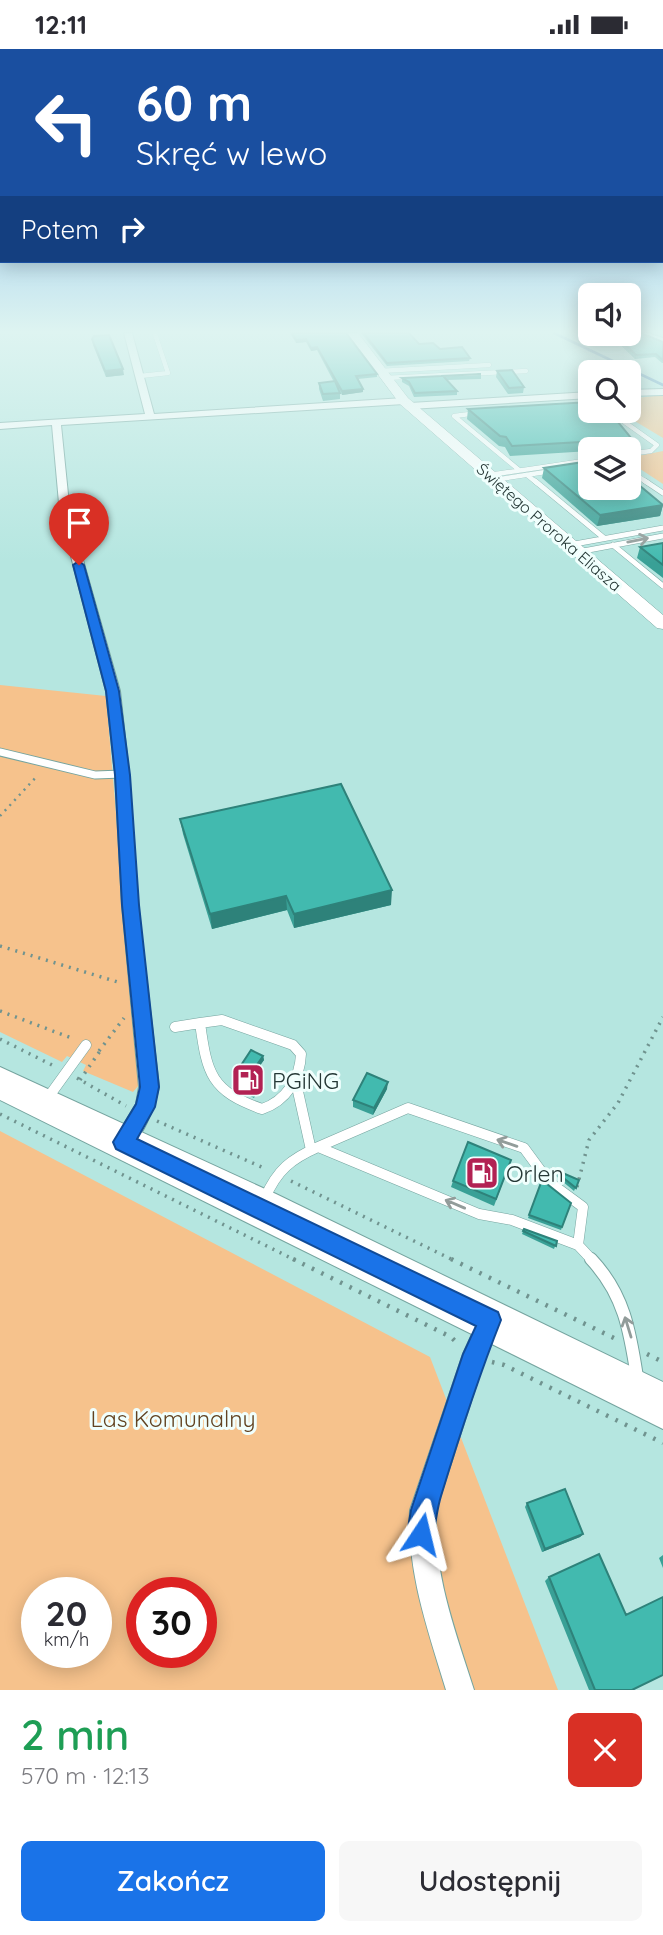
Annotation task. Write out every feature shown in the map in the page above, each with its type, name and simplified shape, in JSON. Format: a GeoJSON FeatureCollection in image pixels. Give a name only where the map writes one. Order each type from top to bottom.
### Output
{"type":"FeatureCollection","features":[{"type":"Feature","properties":{"kind":"highway"},"geometry":{"type":"LineString","coordinates":[[0,1083],[44,1104],[132,1128],[268,1190],[482,1337],[651,1400]]}},
{"type":"Feature","properties":{"kind":"street"},"geometry":{"type":"LineString","coordinates":[[148,410],[150,417]]}},
{"type":"Feature","properties":{"kind":"street"},"geometry":{"type":"LineString","coordinates":[[0,426],[286,410]]}},
{"type":"Feature","properties":{"kind":"street","name":"Świętego Proroka Eliasza"},"geometry":{"type":"LineString","coordinates":[[414,410],[663,624]]}},
{"type":"Feature","properties":{"kind":"street"},"geometry":{"type":"LineString","coordinates":[[56,423],[65,514],[113,691],[122,775],[130,905],[149,1087],[148,1100],[132,1128]]}},
{"type":"Feature","properties":{"kind":"street"},"geometry":{"type":"LineString","coordinates":[[460,1690],[429,1583],[421,1534],[424,1510],[482,1337]]}},
{"type":"Feature","properties":{"kind":"lane"},"geometry":{"type":"LineString","coordinates":[[486,413],[454,417],[519,470]]}},
{"type":"Feature","properties":{"kind":"lane"},"geometry":{"type":"LineString","coordinates":[[626,423],[657,445],[651,451],[641,452]]}},
{"type":"Feature","properties":{"kind":"lane"},"geometry":{"type":"LineString","coordinates":[[491,478],[519,470],[578,462]]}},
{"type":"Feature","properties":{"kind":"lane"},"geometry":{"type":"LineString","coordinates":[[491,478],[578,468]]}},
{"type":"Feature","properties":{"kind":"lane"},"geometry":{"type":"LineString","coordinates":[[527,475],[604,538]]}},
{"type":"Feature","properties":{"kind":"lane"},"geometry":{"type":"LineString","coordinates":[[641,479],[663,493]]}},
{"type":"Feature","properties":{"kind":"lane"},"geometry":{"type":"LineString","coordinates":[[573,548],[604,538],[663,528]]}},
{"type":"Feature","properties":{"kind":"lane"},"geometry":{"type":"LineString","coordinates":[[573,548],[613,545],[663,536]]}},
{"type":"Feature","properties":{"kind":"lane"},"geometry":{"type":"LineString","coordinates":[[613,545],[663,586]]}},
{"type":"Feature","properties":{"kind":"lane"},"geometry":{"type":"LineString","coordinates":[[0,752],[96,775],[122,775]]}},
{"type":"Feature","properties":{"kind":"lane"},"geometry":{"type":"LineString","coordinates":[[175,1027],[200,1023],[222,1020],[293,1045],[301,1054],[302,1064],[279,1102],[261,1109],[227,1095],[213,1084],[205,1062],[200,1023]]}},
{"type":"Feature","properties":{"kind":"lane"},"geometry":{"type":"LineString","coordinates":[[44,1104],[86,1045]]}},
{"type":"Feature","properties":{"kind":"lane"},"geometry":{"type":"LineString","coordinates":[[295,1078],[315,1149]]}},
{"type":"Feature","properties":{"kind":"lane"},"geometry":{"type":"LineString","coordinates":[[268,1190],[286,1162],[408,1108],[524,1148],[537,1171],[573,1202],[583,1207],[578,1245]]}},
{"type":"Feature","properties":{"kind":"lane"},"geometry":{"type":"LineString","coordinates":[[315,1149],[479,1214],[512,1220],[578,1245],[608,1278],[629,1324],[651,1400]]}},
{"type":"Feature","properties":{"kind":"path"},"geometry":{"type":"LineString","coordinates":[[0,816],[46,765]]}},
{"type":"Feature","properties":{"kind":"path"},"geometry":{"type":"LineString","coordinates":[[0,946],[120,983],[126,988]]}},
{"type":"Feature","properties":{"kind":"path"},"geometry":{"type":"LineString","coordinates":[[0,1011],[100,1051]]}},
{"type":"Feature","properties":{"kind":"path"},"geometry":{"type":"LineString","coordinates":[[80,1080],[126,1013]]}},
{"type":"Feature","properties":{"kind":"path"},"geometry":{"type":"LineString","coordinates":[[573,1202],[589,1140],[618,1103],[663,1017]]}},
{"type":"Feature","properties":{"kind":"path"},"geometry":{"type":"LineString","coordinates":[[0,1039],[80,1080],[132,1128],[268,1190],[663,1361]]}},
{"type":"Feature","properties":{"kind":"path"},"geometry":{"type":"LineString","coordinates":[[0,1114],[451,1337],[463,1349],[482,1337],[485,1360],[504,1364],[663,1443]]}},
{"type":"Feature","properties":{"kind":"green space"},"geometry":{"type":"Polygon","coordinates":[[[641,410],[663,410],[663,438],[638,423],[641,423],[641,410]]]}},
{"type":"Feature","properties":{"kind":"green space"},"geometry":{"type":"Polygon","coordinates":[[[663,451],[663,484],[641,470],[641,455],[663,451]]]}},
{"type":"Feature","properties":{"kind":"green space"},"geometry":{"type":"Polygon","coordinates":[[[0,685],[106,696],[139,1085],[133,1092],[83,1071],[86,1065],[67,1056],[62,1062],[0,1032],[0,685]]]}},
{"type":"Feature","properties":{"kind":"green space","name":"Las Komunalny"},"geometry":{"type":"Polygon","coordinates":[[[0,1131],[430,1357],[558,1690],[0,1690],[0,1131]]]}},
{"type":"Feature","properties":{"kind":"building"},"geometry":{"type":"Polygon","coordinates":[[[469,410],[578,410],[578,423],[619,423],[630,437],[578,437],[578,442],[512,446],[506,437],[500,436],[469,410]]]}},
{"type":"Feature","properties":{"kind":"building"},"geometry":{"type":"Polygon","coordinates":[[[578,463],[578,497],[544,468],[578,463]]]}},
{"type":"Feature","properties":{"kind":"building"},"geometry":{"type":"Polygon","coordinates":[[[641,487],[663,505],[600,515],[582,500],[641,500],[641,487]]]}},
{"type":"Feature","properties":{"kind":"building"},"geometry":{"type":"Polygon","coordinates":[[[663,543],[663,565],[640,547],[663,543]]]}},
{"type":"Feature","properties":{"kind":"building"},"geometry":{"type":"Polygon","coordinates":[[[341,784],[392,890],[294,914],[286,896],[210,914],[180,819],[341,784]]]}},
{"type":"Feature","properties":{"kind":"building"},"geometry":{"type":"Polygon","coordinates":[[[251,1050],[263,1056],[247,1079],[236,1073],[251,1050]]]}},
{"type":"Feature","properties":{"kind":"building"},"geometry":{"type":"Polygon","coordinates":[[[367,1073],[388,1082],[374,1108],[353,1100],[367,1073]]]}},
{"type":"Feature","properties":{"kind":"building"},"geometry":{"type":"Polygon","coordinates":[[[242,1085],[255,1091],[253,1094],[240,1088],[242,1085]]]}},
{"type":"Feature","properties":{"kind":"building","name":"Orlen"},"geometry":{"type":"Polygon","coordinates":[[[468,1142],[511,1160],[496,1199],[453,1181],[468,1142]]]}},
{"type":"Feature","properties":{"kind":"building"},"geometry":{"type":"Polygon","coordinates":[[[551,1168],[579,1180],[576,1188],[551,1168]]]}},
{"type":"Feature","properties":{"kind":"building"},"geometry":{"type":"Polygon","coordinates":[[[542,1180],[571,1203],[562,1227],[529,1215],[542,1180]]]}},
{"type":"Feature","properties":{"kind":"building"},"geometry":{"type":"Polygon","coordinates":[[[524,1229],[557,1241],[556,1246],[523,1231],[524,1229]]]}},
{"type":"Feature","properties":{"kind":"building"},"geometry":{"type":"Polygon","coordinates":[[[565,1489],[583,1534],[545,1549],[527,1503],[565,1489]]]}},
{"type":"Feature","properties":{"kind":"building"},"geometry":{"type":"Polygon","coordinates":[[[599,1554],[626,1615],[663,1597],[663,1675],[632,1690],[595,1690],[549,1577],[599,1554]]]}},
{"type":"Feature","properties":{"kind":"place","name":"PGiNG"},"geometry":{"type":"Point","coordinates":[248,1080]}},
{"type":"Feature","properties":{"kind":"place","name":"Orlen"},"geometry":{"type":"Point","coordinates":[482,1173]}},
{"type":"Feature","properties":{"kind":"route"},"geometry":{"type":"LineString","coordinates":[[79,565],[113,691],[122,775],[130,905],[149,1087],[145,1107],[123,1142],[490,1320],[475,1354],[432,1483],[424,1510],[421,1534]]}}]}
